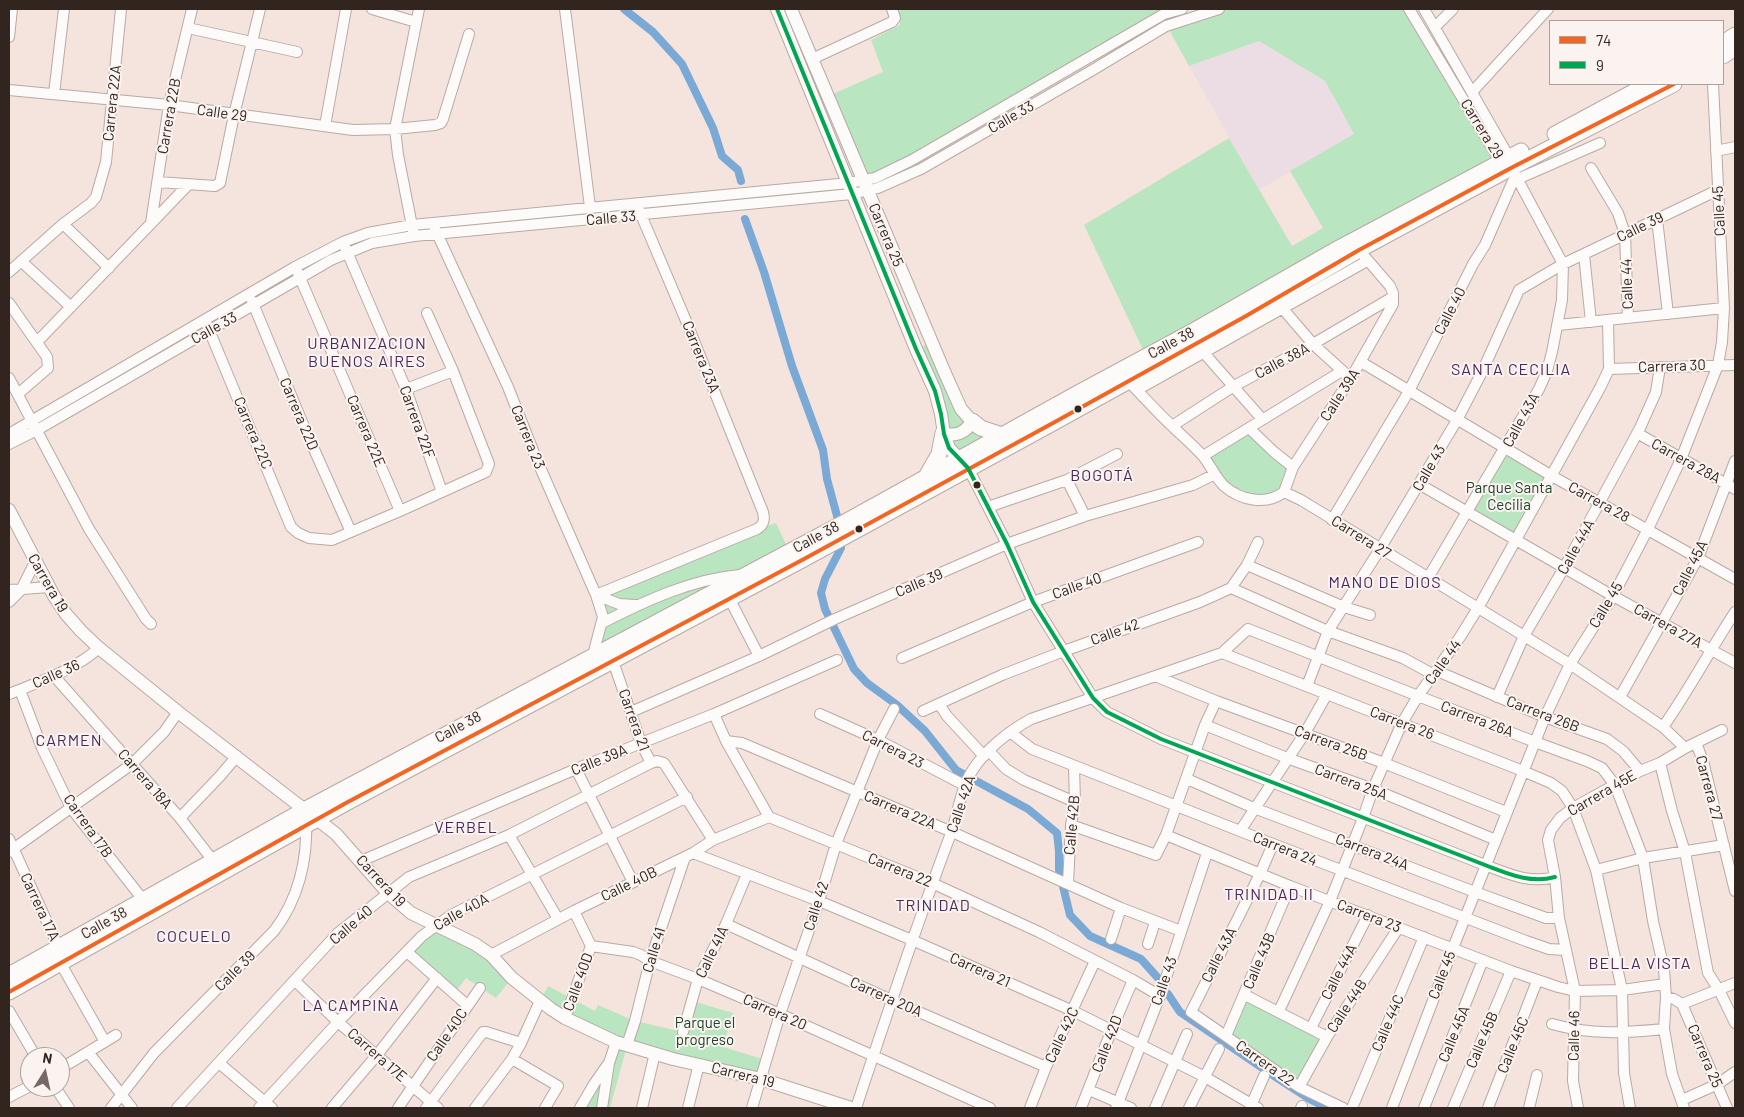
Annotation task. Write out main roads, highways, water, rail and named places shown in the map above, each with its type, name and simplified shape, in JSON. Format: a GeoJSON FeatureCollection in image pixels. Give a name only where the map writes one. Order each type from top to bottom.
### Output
{"type":"FeatureCollection","features":[{"type":"Feature","properties":{"kind":"highway"},"geometry":{"type":"LineString","coordinates":[[1724,42],[1735,35]]}},
{"type":"Feature","properties":{"kind":"highway"},"geometry":{"type":"LineString","coordinates":[[1724,55],[1735,48]]}},
{"type":"Feature","properties":{"kind":"highway","name":"Calle 38"},"geometry":{"type":"LineString","coordinates":[[9,976],[306,809],[744,574],[848,527],[988,450],[1133,385],[1246,316],[1363,256],[1646,85]]}},
{"type":"Feature","properties":{"kind":"highway","name":"Calle 38"},"geometry":{"type":"LineString","coordinates":[[988,450],[1002,435],[1195,330],[1339,248],[1510,166],[1672,85]]}},
{"type":"Feature","properties":{"kind":"highway"},"geometry":{"type":"LineString","coordinates":[[972,422],[980,428],[1002,435]]}},
{"type":"Feature","properties":{"kind":"highway"},"geometry":{"type":"LineString","coordinates":[[927,476],[939,454],[943,433]]}},
{"type":"Feature","properties":{"kind":"highway","name":"Calle 38"},"geometry":{"type":"LineString","coordinates":[[848,527],[927,476],[964,463]]}},
{"type":"Feature","properties":{"kind":"highway","name":"Calle 38"},"geometry":{"type":"LineString","coordinates":[[9,992],[312,822],[729,598],[832,535]]}},
{"type":"Feature","properties":{"kind":"main road","name":"Carrera 25"},"geometry":{"type":"LineString","coordinates":[[777,9],[916,349],[935,391],[941,414],[943,433],[949,448],[964,463]]}},
{"type":"Feature","properties":{"kind":"main road","name":"Carrera 25"},"geometry":{"type":"LineString","coordinates":[[790,9],[947,378],[961,409],[979,429],[988,450]]}},
{"type":"Feature","properties":{"kind":"main road"},"geometry":{"type":"LineString","coordinates":[[943,433],[957,434],[967,429],[972,422]]}},
{"type":"Feature","properties":{"kind":"main road","name":"Carrera 19"},"geometry":{"type":"LineString","coordinates":[[9,510],[35,562],[66,614],[100,648],[178,712],[306,809],[312,822],[346,844],[388,893],[411,914],[464,938],[491,956],[512,978],[564,1018],[622,1044],[655,1054],[761,1079],[851,1108]]}},
{"type":"Feature","properties":{"kind":"waterway"},"geometry":{"type":"LineString","coordinates":[[624,9],[653,32],[682,64],[713,128],[722,156],[738,170],[741,181]]}},
{"type":"Feature","properties":{"kind":"waterway"},"geometry":{"type":"LineString","coordinates":[[745,219],[764,272],[792,366],[823,450],[827,479],[840,527]]}},
{"type":"Feature","properties":{"kind":"waterway"},"geometry":{"type":"LineString","coordinates":[[841,539],[841,548],[825,579],[821,593],[825,609],[854,669],[867,683],[897,705],[925,731],[956,770],[1028,809],[1057,833],[1059,870],[1070,915],[1090,936],[1141,959],[1158,978]]}},
{"type":"Feature","properties":{"kind":"waterway"},"geometry":{"type":"LineString","coordinates":[[1168,994],[1180,1012],[1277,1078],[1311,1100],[1328,1108]]}},
{"type":"Feature","properties":{"kind":"district","name":"URBANIZACION BUENOS AIRES"},"geometry":{"type":"Point","coordinates":[367,353]}},
{"type":"Feature","properties":{"kind":"district","name":"SANTA CECILIA"},"geometry":{"type":"Point","coordinates":[1511,370]}},
{"type":"Feature","properties":{"kind":"district","name":"BOGOTÁ"},"geometry":{"type":"Point","coordinates":[1102,476]}},
{"type":"Feature","properties":{"kind":"district","name":"MANO DE DIOS"},"geometry":{"type":"Point","coordinates":[1385,583]}},
{"type":"Feature","properties":{"kind":"district","name":"CARMEN"},"geometry":{"type":"Point","coordinates":[69,741]}},
{"type":"Feature","properties":{"kind":"district","name":"VERBEL"},"geometry":{"type":"Point","coordinates":[466,828]}},
{"type":"Feature","properties":{"kind":"district","name":"TRINIDAD II"},"geometry":{"type":"Point","coordinates":[1269,895]}},
{"type":"Feature","properties":{"kind":"district","name":"TRINIDAD"},"geometry":{"type":"Point","coordinates":[933,906]}},
{"type":"Feature","properties":{"kind":"district","name":"COCUELO"},"geometry":{"type":"Point","coordinates":[194,937]}},
{"type":"Feature","properties":{"kind":"district","name":"BELLA VISTA"},"geometry":{"type":"Point","coordinates":[1640,964]}},
{"type":"Feature","properties":{"kind":"district","name":"LA CAMPIÑA"},"geometry":{"type":"Point","coordinates":[351,1006]}},
{"type":"Feature","properties":{"kind":"park label","name":"Parque Santa Cecilia"},"geometry":{"type":"Point","coordinates":[1509,496]}},
{"type":"Feature","properties":{"kind":"park label","name":"Parque el progreso"},"geometry":{"type":"Point","coordinates":[705,1032]}}]}
